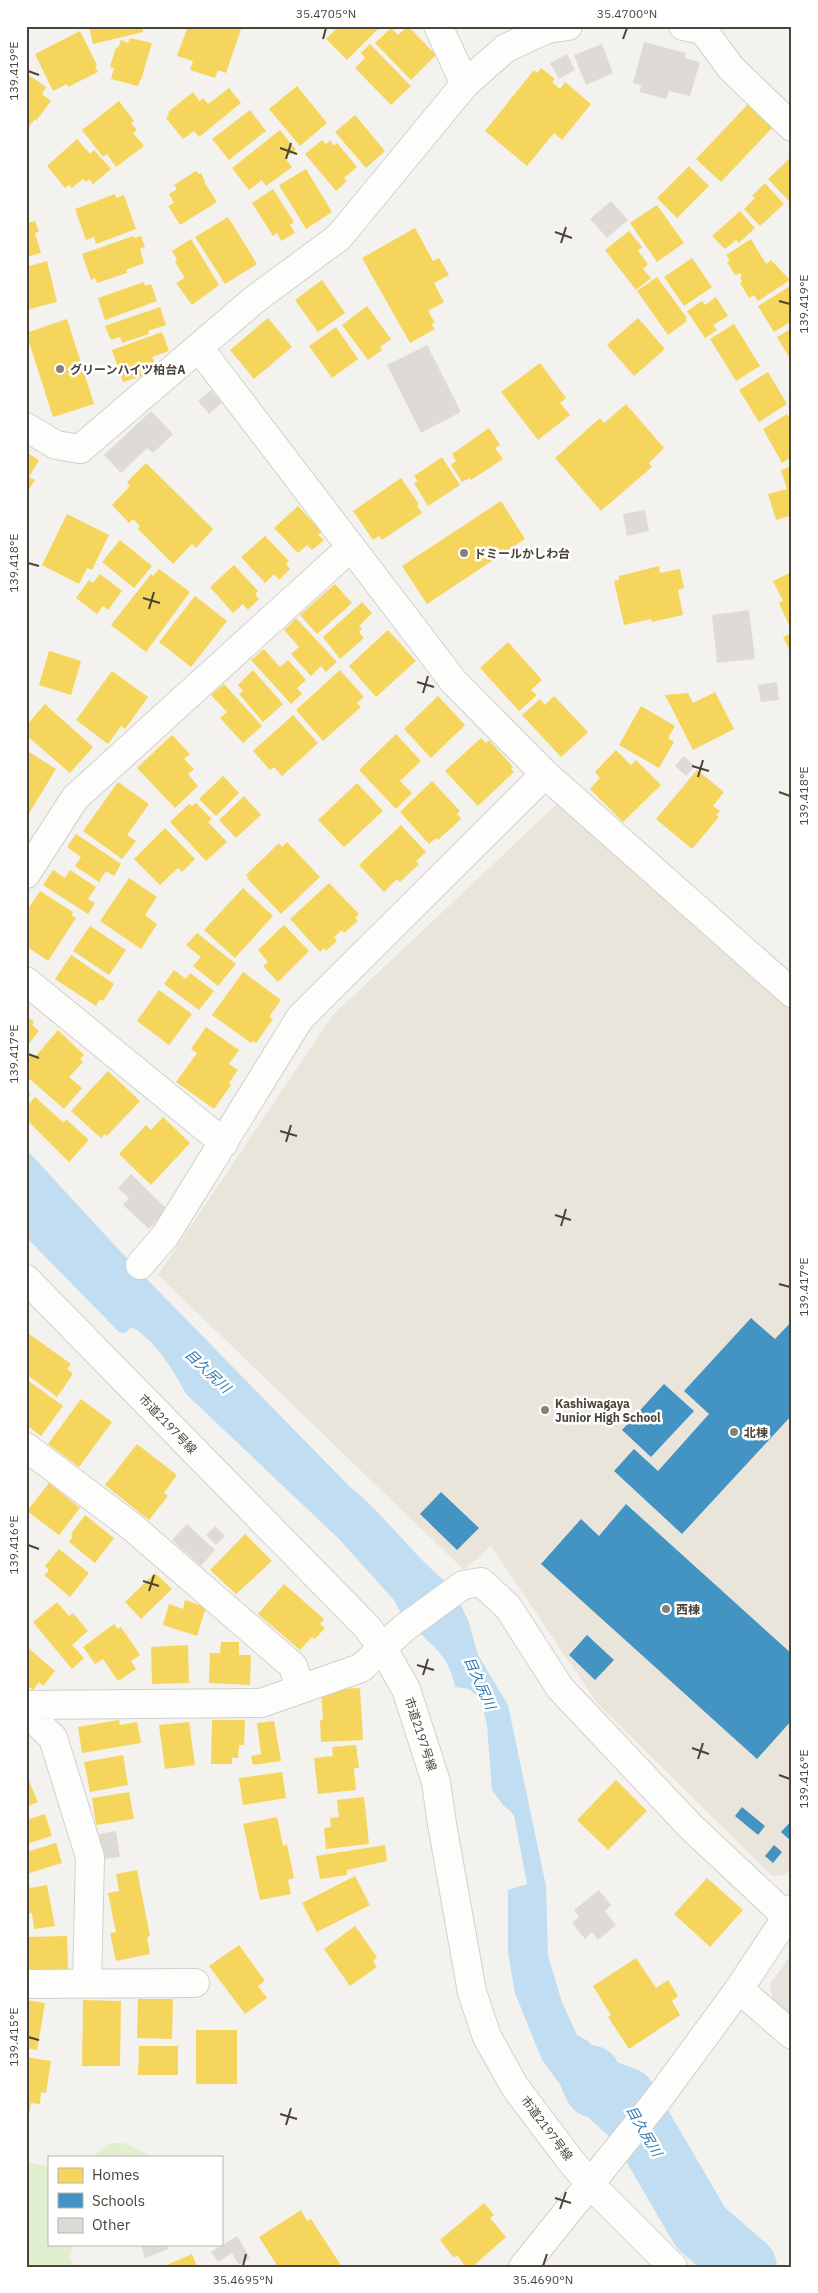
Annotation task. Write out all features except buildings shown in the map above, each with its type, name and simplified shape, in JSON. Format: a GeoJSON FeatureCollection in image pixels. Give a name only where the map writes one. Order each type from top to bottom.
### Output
{"type":"FeatureCollection","features":[{"type":"Feature","properties":{"kind":"street"},"geometry":{"type":"LineString","coordinates":[[438,26],[464,84]]}},
{"type":"Feature","properties":{"kind":"street"},"geometry":{"type":"LineString","coordinates":[[26,427],[56,445],[80,448],[254,300],[338,237],[464,84],[506,48],[547,30],[568,26]]}},
{"type":"Feature","properties":{"kind":"street"},"geometry":{"type":"LineString","coordinates":[[699,28],[731,68],[792,127]]}},
{"type":"Feature","properties":{"kind":"street"},"geometry":{"type":"LineString","coordinates":[[199,348],[454,682],[545,774],[792,993]]}},
{"type":"Feature","properties":{"kind":"street"},"geometry":{"type":"LineString","coordinates":[[26,874],[74,798],[350,548]]}},
{"type":"Feature","properties":{"kind":"street"},"geometry":{"type":"LineString","coordinates":[[140,1265],[165,1236],[300,1018],[545,774]]}},
{"type":"Feature","properties":{"kind":"street"},"geometry":{"type":"LineString","coordinates":[[26,981],[224,1143]]}},
{"type":"Feature","properties":{"kind":"street","name":"市道2197号線"},"geometry":{"type":"LineString","coordinates":[[26,1279],[360,1620],[383,1649],[406,1688],[436,1782],[472,1992],[488,2037],[515,2087],[590,2184],[673,2267]]}},
{"type":"Feature","properties":{"kind":"street"},"geometry":{"type":"LineString","coordinates":[[26,1446],[132,1526],[293,1666],[300,1689]]}},
{"type":"Feature","properties":{"kind":"street"},"geometry":{"type":"LineString","coordinates":[[26,1705],[260,1702],[361,1668],[404,1628],[454,1591],[463,1585],[481,1582],[508,1607],[560,1688],[691,1827],[789,1913],[739,1989],[654,2103],[525,2266]]}},
{"type":"Feature","properties":{"kind":"street"},"geometry":{"type":"LineString","coordinates":[[26,1712],[53,1738],[90,1857],[87,1984]]}},
{"type":"Feature","properties":{"kind":"street"},"geometry":{"type":"LineString","coordinates":[[26,1984],[195,1983]]}},
{"type":"Feature","properties":{"kind":"street"},"geometry":{"type":"LineString","coordinates":[[739,1989],[792,2035]]}},
{"type":"Feature","properties":{"kind":"shaded area","name":"Kashiwagaya Junior High School"},"geometry":{"type":"Polygon","coordinates":[[[560,801],[792,1010],[792,1866],[785,1875],[772,1876],[597,1703],[491,1546],[464,1570],[158,1275],[332,1016],[560,801]]]}},
{"type":"Feature","properties":{"kind":"shaded area"},"geometry":{"type":"Polygon","coordinates":[[[792,1954],[792,2018],[772,1998],[770,1984],[792,1954]]]}},
{"type":"Feature","properties":{"kind":"green space"},"geometry":{"type":"Polygon","coordinates":[[[110,2143],[124,2143],[151,2156],[94,2156],[110,2143]]]}},
{"type":"Feature","properties":{"kind":"green space"},"geometry":{"type":"Polygon","coordinates":[[[26,2161],[48,2167],[48,2246],[72,2246],[70,2256],[74,2267],[26,2267],[26,2161]]]}},
{"type":"Feature","properties":{"kind":"water"},"geometry":{"type":"Polygon","coordinates":[[[26,1149],[132,1264],[349,1486],[375,1509],[422,1560],[448,1584],[403,1617],[394,1600],[339,1539],[186,1394],[163,1356],[148,1339],[131,1327],[125,1333],[119,1332],[26,1237],[26,1149]]]}},
{"type":"Feature","properties":{"kind":"water"},"geometry":{"type":"Polygon","coordinates":[[[459,1602],[468,1620],[478,1655],[508,1705],[546,1886],[548,1956],[562,2002],[577,2035],[588,2041],[604,2060],[648,2099],[613,2140],[576,2106],[542,2060],[515,1993],[508,1953],[508,1890],[527,1884],[514,1815],[503,1805],[492,1790],[487,1725],[481,1700],[469,1689],[455,1687],[453,1677],[446,1662],[419,1632],[459,1602]]]}},
{"type":"Feature","properties":{"kind":"water"},"geometry":{"type":"Polygon","coordinates":[[[666,2122],[680,2142],[678,2153],[679,2171],[684,2188],[690,2198],[715,2230],[754,2267],[731,2267],[693,2229],[647,2172],[638,2157],[666,2122]]]}},
{"type":"Feature","properties":{"kind":"pier"},"geometry":{"type":"Polygon","coordinates":[[[664,2120],[668,2120],[637,2159],[636,2155],[664,2120]]]}},
{"type":"Feature","properties":{"kind":"waterway","name":"目久尻川"},"geometry":{"type":"LineString","coordinates":[[590,2076],[595,2087],[625,2098],[701,2228],[746,2267]]}},
{"type":"Feature","properties":{"kind":"place","name":"グリーンハイツ柏台A"},"geometry":{"type":"Point","coordinates":[60,369]}},
{"type":"Feature","properties":{"kind":"place","name":"ドミールかしわ台"},"geometry":{"type":"Point","coordinates":[464,553]}},
{"type":"Feature","properties":{"kind":"place","name":"Kashiwagaya Junior High School"},"geometry":{"type":"Point","coordinates":[545,1410]}},
{"type":"Feature","properties":{"kind":"place","name":"北棟"},"geometry":{"type":"Point","coordinates":[734,1432]}},
{"type":"Feature","properties":{"kind":"place","name":"西棟"},"geometry":{"type":"Point","coordinates":[666,1609]}}]}
